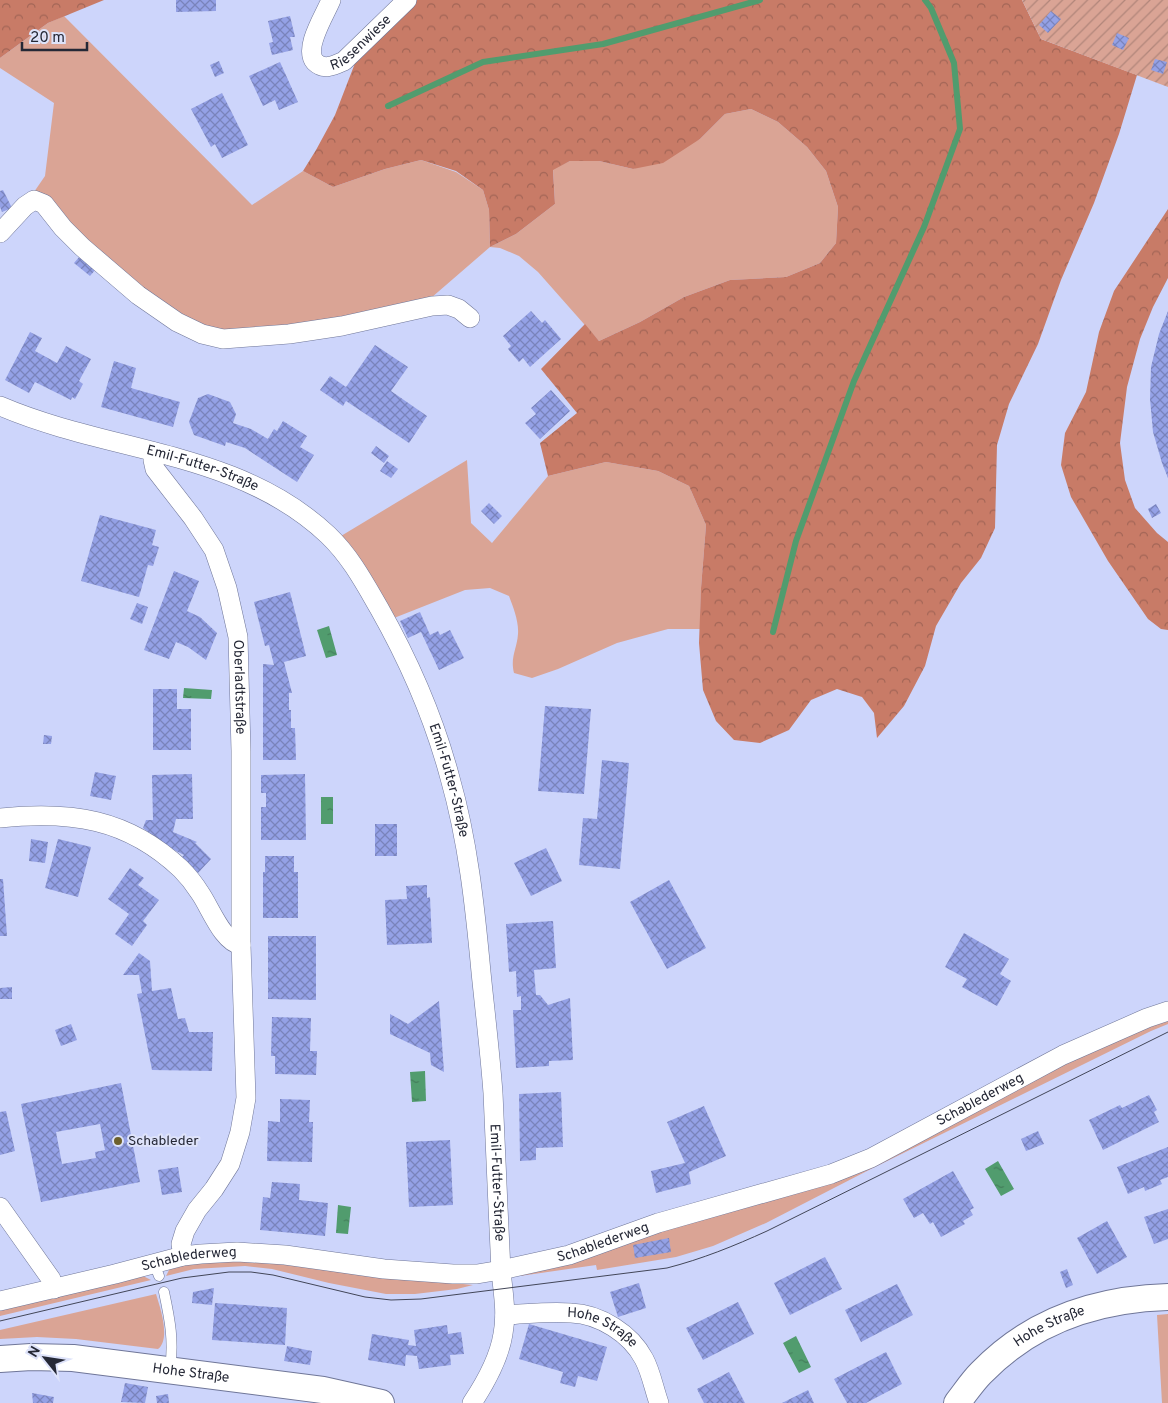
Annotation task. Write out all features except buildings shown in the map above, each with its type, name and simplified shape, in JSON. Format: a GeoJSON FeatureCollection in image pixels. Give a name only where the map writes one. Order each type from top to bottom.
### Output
{"type":"FeatureCollection","features":[{"type":"Feature","properties":{"kind":"main road","name":"Hohe Straße"},"geometry":{"type":"LineString","coordinates":[[957,1403],[980,1374],[1003,1353],[1031,1332],[1062,1317],[1097,1306],[1145,1298],[1168,1297]]}},
{"type":"Feature","properties":{"kind":"main road","name":"Hohe Straße"},"geometry":{"type":"LineString","coordinates":[[0,1360],[31,1357],[73,1358],[323,1390],[381,1403]]}},
{"type":"Feature","properties":{"kind":"street","name":"Riesenwiese"},"geometry":{"type":"LineString","coordinates":[[330,0],[310,49],[314,61],[321,67],[331,67],[344,61],[406,0]]}},
{"type":"Feature","properties":{"kind":"street"},"geometry":{"type":"LineString","coordinates":[[0,233],[25,206],[34,200],[44,204],[63,228],[82,247],[158,310],[202,334],[222,339],[289,334],[342,326],[432,306],[448,305],[459,309],[470,318]]}},
{"type":"Feature","properties":{"kind":"street","name":"Emil-Futter-Straße"},"geometry":{"type":"LineString","coordinates":[[0,406],[67,430],[224,472],[254,484],[276,496],[328,535],[346,554],[360,575],[412,672],[450,777],[461,822],[474,899],[493,1092],[501,1270],[505,1315],[503,1335],[495,1362],[472,1403]]}},
{"type":"Feature","properties":{"kind":"street","name":"Oberladtstraße"},"geometry":{"type":"LineString","coordinates":[[154,452],[155,469],[193,518],[214,550],[228,588],[238,637],[241,760],[241,944],[246,1098],[240,1132],[230,1164],[217,1186],[197,1210],[186,1231],[181,1244],[183,1256]]}},
{"type":"Feature","properties":{"kind":"street"},"geometry":{"type":"LineString","coordinates":[[0,818],[55,815],[86,818],[137,837],[160,852],[182,870],[200,892],[227,937],[235,944],[241,944]]}},
{"type":"Feature","properties":{"kind":"street","name":"Schablederweg"},"geometry":{"type":"LineString","coordinates":[[0,1301],[156,1270],[183,1256],[237,1252],[284,1255],[424,1273],[477,1274],[569,1255],[658,1223],[831,1174],[871,1158],[1063,1055],[1147,1018],[1168,1011]]}},
{"type":"Feature","properties":{"kind":"street"},"geometry":{"type":"LineString","coordinates":[[0,1207],[51,1279],[54,1289]]}},
{"type":"Feature","properties":{"kind":"street","name":"Hohe Straße"},"geometry":{"type":"LineString","coordinates":[[505,1315],[573,1312],[593,1317],[612,1326],[626,1335],[645,1359],[658,1403]]}},
{"type":"Feature","properties":{"kind":"lane"},"geometry":{"type":"LineString","coordinates":[[164,1292],[173,1349],[170,1370]]}},
{"type":"Feature","properties":{"kind":"shaded area"},"geometry":{"type":"Polygon","coordinates":[[[1022,0],[1168,0],[1168,87],[1041,39],[1022,0]]]}},
{"type":"Feature","properties":{"kind":"shaded area"},"geometry":{"type":"Polygon","coordinates":[[[64,16],[252,205],[303,171],[333,187],[385,169],[421,160],[456,172],[483,190],[489,210],[490,247],[431,298],[342,320],[206,332],[160,307],[34,192],[45,176],[54,103],[0,68],[0,58],[48,23],[64,16]]]}},
{"type":"Feature","properties":{"kind":"shaded area"},"geometry":{"type":"Polygon","coordinates":[[[751,109],[778,122],[807,147],[826,171],[838,207],[836,243],[820,263],[786,277],[730,280],[684,297],[640,322],[599,341],[538,272],[519,256],[500,248],[490,247],[516,234],[555,204],[553,169],[570,161],[599,161],[633,169],[700,139],[725,114],[751,109]]]}},
{"type":"Feature","properties":{"kind":"shaded area"},"geometry":{"type":"Polygon","coordinates":[[[467,460],[471,523],[492,543],[548,476],[606,462],[658,471],[689,486],[706,525],[700,629],[668,629],[617,643],[558,669],[532,678],[514,673],[513,662],[518,624],[509,596],[490,588],[465,590],[394,618],[341,536],[467,460]]]}},
{"type":"Feature","properties":{"kind":"shaded area"},"geometry":{"type":"Polygon","coordinates":[[[1168,1017],[1168,1024],[867,1171],[766,1223],[713,1246],[676,1257],[597,1270],[596,1265],[520,1276],[517,1274],[584,1259],[621,1244],[743,1207],[1168,1017]]]}},
{"type":"Feature","properties":{"kind":"shaded area"},"geometry":{"type":"Polygon","coordinates":[[[234,1261],[267,1262],[473,1285],[415,1294],[386,1294],[272,1269],[245,1266],[194,1269],[166,1276],[170,1268],[183,1264],[234,1261]]]}},
{"type":"Feature","properties":{"kind":"shaded area"},"geometry":{"type":"Polygon","coordinates":[[[143,1276],[151,1280],[0,1316],[0,1309],[143,1276]]]}},
{"type":"Feature","properties":{"kind":"shaded area"},"geometry":{"type":"Polygon","coordinates":[[[156,1294],[162,1314],[164,1331],[162,1344],[158,1349],[76,1339],[37,1337],[0,1339],[0,1330],[156,1294]]]}},
{"type":"Feature","properties":{"kind":"shaded area"},"geometry":{"type":"Polygon","coordinates":[[[1168,1314],[1168,1403],[1162,1403],[1157,1315],[1168,1314]]]}},
{"type":"Feature","properties":{"kind":"green space"},"geometry":{"type":"Polygon","coordinates":[[[0,0],[104,0],[48,23],[0,58],[0,0]]]}},
{"type":"Feature","properties":{"kind":"green space"},"geometry":{"type":"Polygon","coordinates":[[[416,0],[1022,0],[1041,39],[1137,75],[1119,134],[1094,203],[1061,280],[1038,344],[1009,404],[997,445],[995,528],[981,558],[961,583],[936,626],[925,666],[904,706],[877,738],[874,713],[862,697],[837,689],[811,700],[789,730],[760,743],[734,740],[716,721],[703,690],[699,643],[706,525],[689,486],[658,471],[606,462],[548,476],[540,443],[577,413],[541,369],[585,324],[599,341],[640,322],[684,297],[730,280],[786,277],[820,263],[836,243],[838,207],[826,171],[807,147],[778,122],[751,109],[725,114],[700,139],[663,163],[633,169],[599,161],[570,161],[553,170],[555,204],[516,234],[490,247],[489,210],[483,190],[456,171],[421,160],[385,169],[333,187],[303,171],[335,115],[357,58],[416,0]]]}},
{"type":"Feature","properties":{"kind":"green space"},"geometry":{"type":"Polygon","coordinates":[[[1168,209],[1168,278],[1153,307],[1140,339],[1127,387],[1120,443],[1125,480],[1135,508],[1157,533],[1168,542],[1168,630],[1161,629],[1148,619],[1108,561],[1071,497],[1061,465],[1065,433],[1086,392],[1099,332],[1114,291],[1168,209]]]}},
{"type":"Feature","properties":{"kind":"water"},"geometry":{"type":"Polygon","coordinates":[[[329,626],[337,655],[326,658],[317,630],[329,626]]]}},
{"type":"Feature","properties":{"kind":"water"},"geometry":{"type":"Polygon","coordinates":[[[184,688],[212,690],[211,699],[183,698],[184,688]]]}},
{"type":"Feature","properties":{"kind":"water"},"geometry":{"type":"Polygon","coordinates":[[[321,797],[333,797],[333,824],[321,824],[321,797]]]}},
{"type":"Feature","properties":{"kind":"water"},"geometry":{"type":"Polygon","coordinates":[[[425,1071],[426,1101],[412,1102],[410,1072],[425,1071]]]}},
{"type":"Feature","properties":{"kind":"water"},"geometry":{"type":"Polygon","coordinates":[[[998,1161],[1014,1189],[1001,1196],[985,1169],[998,1161]]]}},
{"type":"Feature","properties":{"kind":"water"},"geometry":{"type":"Polygon","coordinates":[[[338,1205],[351,1207],[348,1234],[336,1233],[338,1205]]]}},
{"type":"Feature","properties":{"kind":"water"},"geometry":{"type":"Polygon","coordinates":[[[796,1336],[811,1367],[799,1373],[783,1343],[796,1336]]]}},
{"type":"Feature","properties":{"kind":"waterway"},"geometry":{"type":"LineString","coordinates":[[388,106],[483,62],[603,44],[760,0]]}},
{"type":"Feature","properties":{"kind":"waterway"},"geometry":{"type":"LineString","coordinates":[[773,632],[796,541],[854,381],[924,227],[960,129],[954,63],[931,8],[925,0]]}},
{"type":"Feature","properties":{"kind":"tram line"},"geometry":{"type":"LineString","coordinates":[[0,1321],[182,1278],[229,1272],[273,1275],[365,1297],[391,1300],[421,1299],[667,1268],[718,1252],[767,1231],[1168,1032]]}},
{"type":"Feature","properties":{"kind":"place","name":"Schableder"},"geometry":{"type":"Point","coordinates":[118,1141]}}]}
